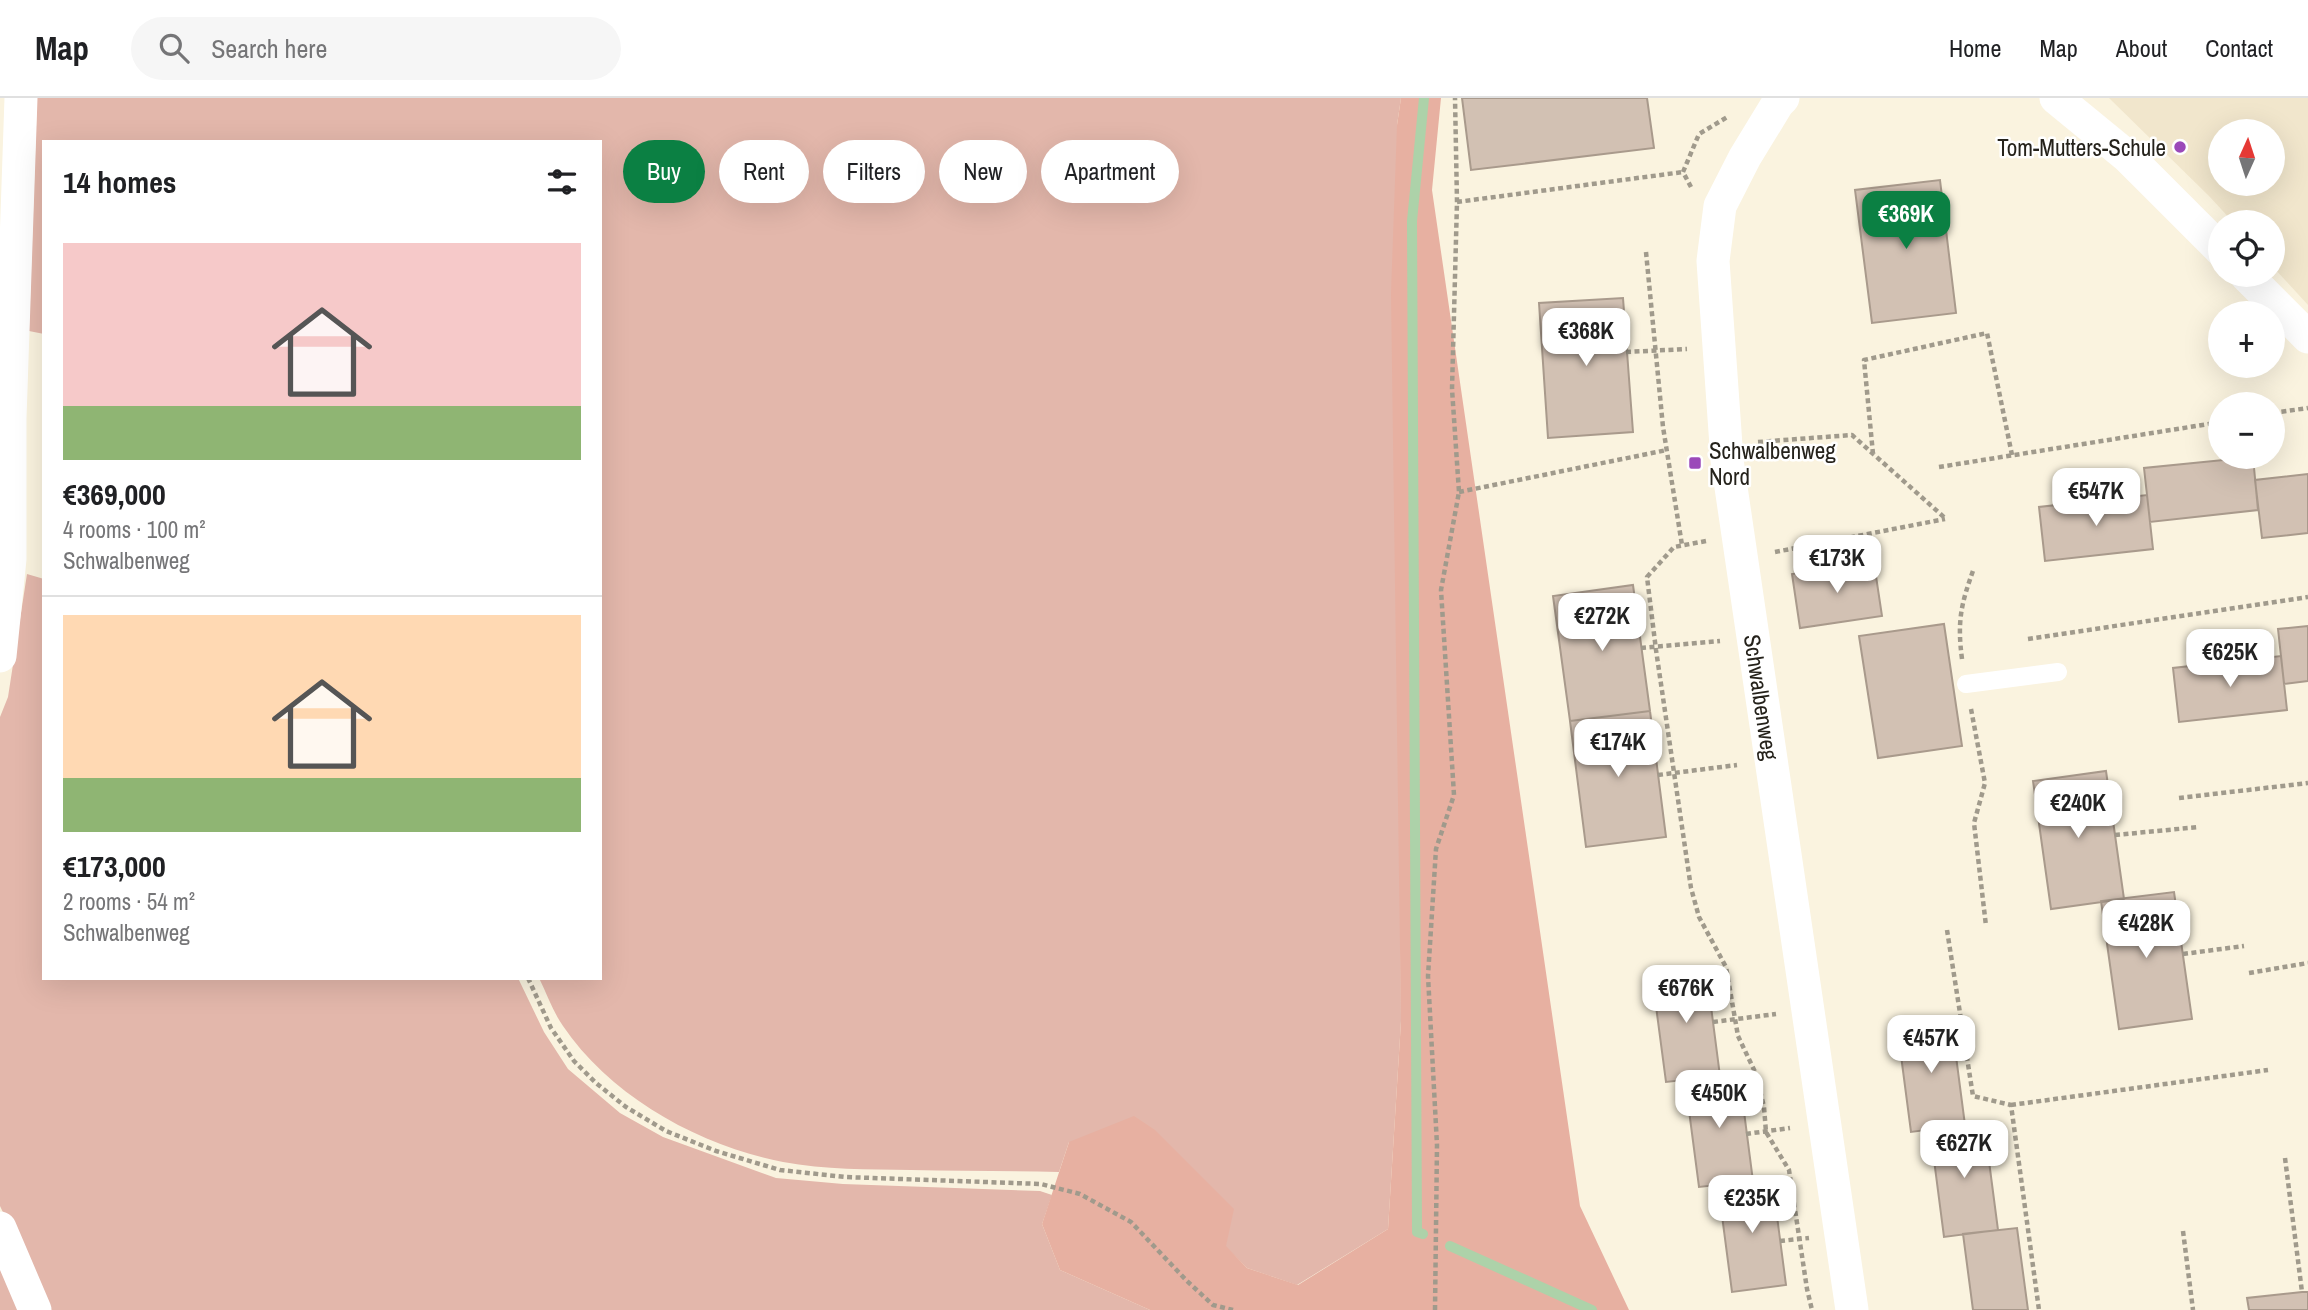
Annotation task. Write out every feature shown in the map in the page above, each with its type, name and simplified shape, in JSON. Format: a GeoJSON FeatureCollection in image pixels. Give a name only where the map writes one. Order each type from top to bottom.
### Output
{"type":"FeatureCollection","features":[{"type":"Feature","properties":{"kind":"street"},"geometry":{"type":"LineString","coordinates":[[0,656],[10,558],[10,418],[20,98]]}},
{"type":"Feature","properties":{"kind":"street","name":"Schwalbenweg"},"geometry":{"type":"LineString","coordinates":[[1783,98],[1745,157],[1720,206],[1713,261],[1726,445],[1852,1310]]}},
{"type":"Feature","properties":{"kind":"street"},"geometry":{"type":"LineString","coordinates":[[2056,98],[2128,157],[2208,237]]}},
{"type":"Feature","properties":{"kind":"street"},"geometry":{"type":"LineString","coordinates":[[2258,287],[2308,337]]}},
{"type":"Feature","properties":{"kind":"street"},"geometry":{"type":"LineString","coordinates":[[0,1228],[35,1310]]}},
{"type":"Feature","properties":{"kind":"lane"},"geometry":{"type":"LineString","coordinates":[[1966,684],[2058,672]]}},
{"type":"Feature","properties":{"kind":"path"},"geometry":{"type":"LineString","coordinates":[[1435,1310],[1437,1145],[1427,976],[1436,849],[1454,795],[1441,590],[1459,492],[1452,389],[1457,202],[1455,98]]}},
{"type":"Feature","properties":{"kind":"path"},"geometry":{"type":"LineString","coordinates":[[1457,202],[1683,172]]}},
{"type":"Feature","properties":{"kind":"path"},"geometry":{"type":"LineString","coordinates":[[1646,252],[1667,450],[1682,545]]}},
{"type":"Feature","properties":{"kind":"path"},"geometry":{"type":"LineString","coordinates":[[1873,454],[1864,359],[1987,333],[2012,455]]}},
{"type":"Feature","properties":{"kind":"path"},"geometry":{"type":"LineString","coordinates":[[1626,352],[1656,352]]}},
{"type":"Feature","properties":{"kind":"path"},"geometry":{"type":"LineString","coordinates":[[2285,411],[2308,408]]}},
{"type":"Feature","properties":{"kind":"path"},"geometry":{"type":"LineString","coordinates":[[1939,467],[2208,424]]}},
{"type":"Feature","properties":{"kind":"path"},"geometry":{"type":"LineString","coordinates":[[1726,445],[1852,435],[1945,518],[1740,546],[1682,545],[1674,547],[1647,577],[1691,888],[1699,916],[1726,967],[1738,1037],[1756,1074],[1764,1107],[1766,1132],[1789,1170],[1798,1239],[1812,1310]]}},
{"type":"Feature","properties":{"kind":"path"},"geometry":{"type":"LineString","coordinates":[[1459,492],[1667,450]]}},
{"type":"Feature","properties":{"kind":"path"},"geometry":{"type":"LineString","coordinates":[[1974,568],[1963,597],[1958,631],[1985,783],[1974,822],[1986,926]]}},
{"type":"Feature","properties":{"kind":"path"},"geometry":{"type":"LineString","coordinates":[[2028,639],[2308,597]]}},
{"type":"Feature","properties":{"kind":"path"},"geometry":{"type":"LineString","coordinates":[[1641,648],[1754,638]]}},
{"type":"Feature","properties":{"kind":"path"},"geometry":{"type":"LineString","coordinates":[[1658,775],[1772,761]]}},
{"type":"Feature","properties":{"kind":"path"},"geometry":{"type":"LineString","coordinates":[[2179,798],[2308,783]]}},
{"type":"Feature","properties":{"kind":"path"},"geometry":{"type":"LineString","coordinates":[[2115,835],[2199,827]]}},
{"type":"Feature","properties":{"kind":"path"},"geometry":{"type":"LineString","coordinates":[[1947,930],[1973,1096],[2011,1105],[2268,1070]]}},
{"type":"Feature","properties":{"kind":"path"},"geometry":{"type":"LineString","coordinates":[[2183,954],[2244,946]]}},
{"type":"Feature","properties":{"kind":"path"},"geometry":{"type":"LineString","coordinates":[[2249,973],[2308,963]]}},
{"type":"Feature","properties":{"kind":"path"},"geometry":{"type":"LineString","coordinates":[[529,980],[551,1028],[574,1061],[625,1107],[666,1131],[716,1151],[780,1170],[845,1177],[1041,1184],[1080,1194],[1130,1222],[1213,1304],[1233,1310]]}},
{"type":"Feature","properties":{"kind":"path"},"geometry":{"type":"LineString","coordinates":[[1713,1022],[1780,1014]]}},
{"type":"Feature","properties":{"kind":"path"},"geometry":{"type":"LineString","coordinates":[[2011,1105],[2039,1310]]}},
{"type":"Feature","properties":{"kind":"path"},"geometry":{"type":"LineString","coordinates":[[1746,1134],[1796,1127]]}},
{"type":"Feature","properties":{"kind":"path"},"geometry":{"type":"LineString","coordinates":[[2285,1158],[2302,1292]]}},
{"type":"Feature","properties":{"kind":"path"},"geometry":{"type":"LineString","coordinates":[[2183,1231],[2193,1310]]}},
{"type":"Feature","properties":{"kind":"path"},"geometry":{"type":"LineString","coordinates":[[1780,1241],[1798,1239]]}},
{"type":"Feature","properties":{"kind":"shaded area"},"geometry":{"type":"Polygon","coordinates":[[[37,98],[1401,98],[1397,125],[1401,1021],[1388,1229],[1297,1285],[1247,1268],[1226,1247],[1069,1142],[1059,1172],[831,1168],[783,1162],[720,1144],[660,1115],[606,1075],[583,1052],[563,1026],[540,980],[602,980],[602,140],[42,140],[42,334],[29,331],[37,98]]]}},
{"type":"Feature","properties":{"kind":"shaded area"},"geometry":{"type":"Polygon","coordinates":[[[1401,98],[1441,98],[1432,190],[1580,1206],[1629,1310],[1150,1310],[1060,1270],[1042,1224],[1069,1142],[1134,1116],[1155,1130],[1234,1209],[1226,1246],[1247,1268],[1298,1285],[1388,1229],[1401,1021],[1391,293],[1397,125],[1401,98]]]}},
{"type":"Feature","properties":{"kind":"shaded area"},"geometry":{"type":"Polygon","coordinates":[[[2109,98],[2308,98],[2308,305],[2285,280],[2285,210],[2222,210],[2209,196],[2286,196],[2286,119],[2208,119],[2208,195],[2109,98]]]}},
{"type":"Feature","properties":{"kind":"shaded area"},"geometry":{"type":"Polygon","coordinates":[[[27,574],[42,578],[42,980],[519,980],[544,1032],[568,1069],[620,1113],[663,1137],[776,1178],[843,1184],[1040,1191],[1052,1195],[1042,1224],[1060,1270],[1150,1310],[49,1310],[0,1206],[0,717],[8,697],[27,574]]]}},
{"type":"Feature","properties":{"kind":"shaded area"},"geometry":{"type":"Polygon","coordinates":[[[0,1258],[24,1310],[0,1310],[0,1258]]]}},
{"type":"Feature","properties":{"kind":"building"},"geometry":{"type":"Polygon","coordinates":[[[1462,98],[1647,98],[1654,148],[1471,170],[1462,98]]]}},
{"type":"Feature","properties":{"kind":"building"},"geometry":{"type":"Polygon","coordinates":[[[1940,180],[1956,313],[1872,323],[1855,190],[1940,180]]]}},
{"type":"Feature","properties":{"kind":"building"},"geometry":{"type":"Polygon","coordinates":[[[1623,298],[1633,432],[1548,438],[1539,303],[1623,298]]]}},
{"type":"Feature","properties":{"kind":"building"},"geometry":{"type":"Polygon","coordinates":[[[2208,462],[2208,469],[2254,469],[2258,510],[2150,522],[2144,468],[2208,462]]]}},
{"type":"Feature","properties":{"kind":"building"},"geometry":{"type":"Polygon","coordinates":[[[2308,474],[2308,533],[2262,538],[2255,480],[2308,474]]]}},
{"type":"Feature","properties":{"kind":"building"},"geometry":{"type":"Polygon","coordinates":[[[2147,495],[2153,549],[2045,561],[2039,507],[2147,495]]]}},
{"type":"Feature","properties":{"kind":"building"},"geometry":{"type":"Polygon","coordinates":[[[1874,563],[1882,616],[1800,628],[1792,574],[1874,563]]]}},
{"type":"Feature","properties":{"kind":"building"},"geometry":{"type":"Polygon","coordinates":[[[1633,585],[1650,711],[1570,721],[1553,596],[1633,585]]]}},
{"type":"Feature","properties":{"kind":"building"},"geometry":{"type":"Polygon","coordinates":[[[1944,624],[1962,746],[1878,758],[1859,636],[1944,624]]]}},
{"type":"Feature","properties":{"kind":"building"},"geometry":{"type":"Polygon","coordinates":[[[2308,626],[2308,681],[2284,684],[2278,629],[2308,626]]]}},
{"type":"Feature","properties":{"kind":"building"},"geometry":{"type":"Polygon","coordinates":[[[2281,656],[2287,710],[2179,722],[2173,668],[2281,656]]]}},
{"type":"Feature","properties":{"kind":"building"},"geometry":{"type":"Polygon","coordinates":[[[1650,711],[1666,837],[1586,847],[1570,721],[1650,711]]]}},
{"type":"Feature","properties":{"kind":"building"},"geometry":{"type":"Polygon","coordinates":[[[2106,771],[2124,899],[2051,909],[2033,781],[2106,771]]]}},
{"type":"Feature","properties":{"kind":"building"},"geometry":{"type":"Polygon","coordinates":[[[2174,892],[2192,1019],[2119,1029],[2101,901],[2174,892]]]}},
{"type":"Feature","properties":{"kind":"building"},"geometry":{"type":"Polygon","coordinates":[[[1706,968],[1720,1076],[1666,1082],[1652,976],[1706,968]]]}},
{"type":"Feature","properties":{"kind":"building"},"geometry":{"type":"Polygon","coordinates":[[[1951,1018],[1965,1125],[1911,1132],[1897,1025],[1951,1018]]]}},
{"type":"Feature","properties":{"kind":"building"},"geometry":{"type":"Polygon","coordinates":[[[1739,1073],[1753,1181],[1699,1187],[1685,1080],[1739,1073]]]}},
{"type":"Feature","properties":{"kind":"building"},"geometry":{"type":"Polygon","coordinates":[[[1984,1123],[1998,1230],[1944,1237],[1930,1129],[1984,1123]]]}},
{"type":"Feature","properties":{"kind":"building"},"geometry":{"type":"Polygon","coordinates":[[[1772,1178],[1786,1285],[1732,1292],[1718,1185],[1772,1178]]]}},
{"type":"Feature","properties":{"kind":"building"},"geometry":{"type":"Polygon","coordinates":[[[2017,1228],[2028,1310],[1973,1310],[1963,1234],[2017,1228]]]}},
{"type":"Feature","properties":{"kind":"building"},"geometry":{"type":"Polygon","coordinates":[[[2308,1292],[2308,1310],[2249,1310],[2247,1298],[2308,1292]]]}},
{"type":"Feature","properties":{"kind":"waterway"},"geometry":{"type":"LineString","coordinates":[[1423,1234],[1417,1232],[1412,221],[1424,98]]}},
{"type":"Feature","properties":{"kind":"waterway"},"geometry":{"type":"LineString","coordinates":[[1450,1246],[1592,1310]]}},
{"type":"Feature","properties":{"kind":"place","name":"Tom-Mutters-Schule"},"geometry":{"type":"Point","coordinates":[2180,147]}},
{"type":"Feature","properties":{"kind":"place","name":"Schwalbenweg Nord"},"geometry":{"type":"Point","coordinates":[1695,463]}}]}
